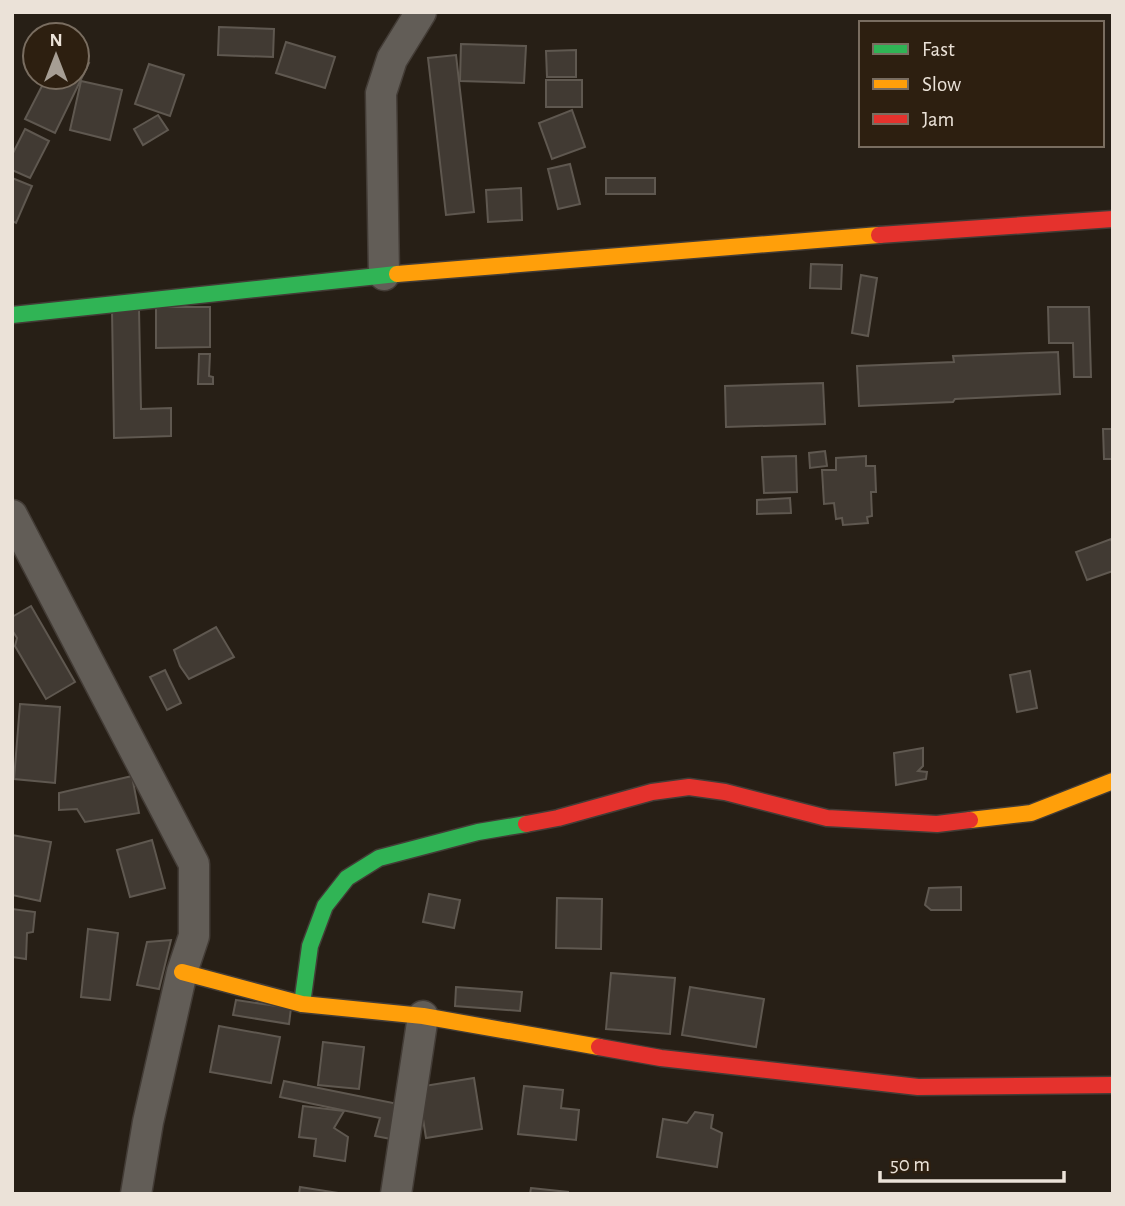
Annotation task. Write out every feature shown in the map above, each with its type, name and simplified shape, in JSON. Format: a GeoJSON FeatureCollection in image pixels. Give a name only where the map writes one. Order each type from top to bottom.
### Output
{"type":"FeatureCollection","features":[{"type":"Feature","properties":{"kind":"street"},"geometry":{"type":"LineString","coordinates":[[384,275],[381,93],[392,59],[421,12]]}},
{"type":"Feature","properties":{"kind":"street"},"geometry":{"type":"LineString","coordinates":[[12,315],[384,275],[864,236],[1113,219]]}},
{"type":"Feature","properties":{"kind":"street"},"geometry":{"type":"LineString","coordinates":[[12,515],[194,864],[194,936],[182,972],[148,1122],[136,1194]]}},
{"type":"Feature","properties":{"kind":"street"},"geometry":{"type":"LineString","coordinates":[[302,1004],[310,946],[325,906],[347,877],[379,858],[653,792],[689,788],[725,792],[827,818],[937,824],[1031,813],[1113,781]]}},
{"type":"Feature","properties":{"kind":"street"},"geometry":{"type":"LineString","coordinates":[[182,972],[302,1004],[423,1016],[661,1058],[919,1087],[1113,1085]]}},
{"type":"Feature","properties":{"kind":"street"},"geometry":{"type":"LineString","coordinates":[[396,1194],[423,1016]]}},
{"type":"Feature","properties":{"kind":"building"},"geometry":{"type":"Polygon","coordinates":[[[219,27],[274,29],[273,57],[218,55],[219,27]]]}},
{"type":"Feature","properties":{"kind":"building"},"geometry":{"type":"Polygon","coordinates":[[[286,42],[335,57],[325,88],[276,73],[286,42]]]}},
{"type":"Feature","properties":{"kind":"building"},"geometry":{"type":"Polygon","coordinates":[[[461,44],[526,46],[524,83],[460,81],[461,44]]]}},
{"type":"Feature","properties":{"kind":"building"},"geometry":{"type":"Polygon","coordinates":[[[576,50],[576,77],[547,77],[546,51],[576,50]]]}},
{"type":"Feature","properties":{"kind":"building"},"geometry":{"type":"Polygon","coordinates":[[[456,55],[474,212],[446,215],[428,58],[456,55]]]}},
{"type":"Feature","properties":{"kind":"building"},"geometry":{"type":"Polygon","coordinates":[[[149,64],[184,75],[170,116],[135,104],[149,64]]]}},
{"type":"Feature","properties":{"kind":"building"},"geometry":{"type":"Polygon","coordinates":[[[546,80],[582,80],[582,107],[546,107],[546,80]]]}},
{"type":"Feature","properties":{"kind":"building"},"geometry":{"type":"Polygon","coordinates":[[[91,83],[122,90],[110,140],[70,130],[79,91],[91,91],[91,83]]]}},
{"type":"Feature","properties":{"kind":"building"},"geometry":{"type":"Polygon","coordinates":[[[39,91],[75,91],[55,133],[25,119],[39,91]]]}},
{"type":"Feature","properties":{"kind":"building"},"geometry":{"type":"Polygon","coordinates":[[[572,110],[585,147],[552,159],[539,123],[572,110]]]}},
{"type":"Feature","properties":{"kind":"building"},"geometry":{"type":"Polygon","coordinates":[[[158,115],[168,130],[143,145],[134,129],[158,115]]]}},
{"type":"Feature","properties":{"kind":"building"},"geometry":{"type":"Polygon","coordinates":[[[25,129],[49,141],[30,178],[12,170],[12,155],[25,129]]]}},
{"type":"Feature","properties":{"kind":"building"},"geometry":{"type":"Polygon","coordinates":[[[570,164],[580,204],[558,209],[548,169],[570,164]]]}},
{"type":"Feature","properties":{"kind":"building"},"geometry":{"type":"Polygon","coordinates":[[[12,178],[32,186],[16,223],[12,221],[12,178]]]}},
{"type":"Feature","properties":{"kind":"building"},"geometry":{"type":"Polygon","coordinates":[[[606,178],[655,178],[655,194],[606,194],[606,178]]]}},
{"type":"Feature","properties":{"kind":"building"},"geometry":{"type":"Polygon","coordinates":[[[521,188],[522,220],[488,222],[486,190],[521,188]]]}},
{"type":"Feature","properties":{"kind":"building"},"geometry":{"type":"Polygon","coordinates":[[[811,264],[842,265],[841,289],[810,288],[811,264]]]}},
{"type":"Feature","properties":{"kind":"building"},"geometry":{"type":"Polygon","coordinates":[[[861,275],[877,278],[868,336],[852,333],[861,275]]]}},
{"type":"Feature","properties":{"kind":"building"},"geometry":{"type":"Polygon","coordinates":[[[156,307],[210,307],[210,347],[156,348],[156,307]]]}},
{"type":"Feature","properties":{"kind":"building"},"geometry":{"type":"Polygon","coordinates":[[[1048,307],[1089,307],[1091,377],[1074,377],[1073,343],[1049,343],[1048,307]]]}},
{"type":"Feature","properties":{"kind":"building"},"geometry":{"type":"Polygon","coordinates":[[[112,309],[139,309],[141,409],[171,408],[171,436],[114,438],[112,309]]]}},
{"type":"Feature","properties":{"kind":"building"},"geometry":{"type":"Polygon","coordinates":[[[1058,352],[1060,394],[859,406],[857,366],[954,362],[953,356],[1058,352]]]}},
{"type":"Feature","properties":{"kind":"building"},"geometry":{"type":"Polygon","coordinates":[[[199,354],[210,354],[209,376],[213,377],[213,384],[198,384],[199,354]]]}},
{"type":"Feature","properties":{"kind":"building"},"geometry":{"type":"Polygon","coordinates":[[[823,383],[825,424],[726,427],[725,386],[823,383]]]}},
{"type":"Feature","properties":{"kind":"building"},"geometry":{"type":"Polygon","coordinates":[[[1103,429],[1113,429],[1113,459],[1104,459],[1103,429]]]}},
{"type":"Feature","properties":{"kind":"building"},"geometry":{"type":"Polygon","coordinates":[[[825,451],[827,466],[810,468],[809,453],[825,451]]]}},
{"type":"Feature","properties":{"kind":"building"},"geometry":{"type":"Polygon","coordinates":[[[796,456],[797,492],[764,493],[762,457],[796,456]]]}},
{"type":"Feature","properties":{"kind":"building"},"geometry":{"type":"Polygon","coordinates":[[[866,456],[866,466],[875,466],[876,492],[871,492],[872,516],[867,517],[868,523],[843,525],[842,518],[836,519],[834,503],[824,504],[822,470],[836,470],[836,458],[866,456]]]}},
{"type":"Feature","properties":{"kind":"building"},"geometry":{"type":"Polygon","coordinates":[[[790,498],[791,513],[757,514],[757,500],[790,498]]]}},
{"type":"Feature","properties":{"kind":"building"},"geometry":{"type":"Polygon","coordinates":[[[1111,539],[1113,571],[1087,580],[1076,552],[1111,539]]]}},
{"type":"Feature","properties":{"kind":"building"},"geometry":{"type":"Polygon","coordinates":[[[31,606],[75,682],[46,699],[15,646],[17,638],[12,630],[12,617],[31,606]]]}},
{"type":"Feature","properties":{"kind":"building"},"geometry":{"type":"Polygon","coordinates":[[[216,627],[234,657],[189,679],[174,650],[216,627]]]}},
{"type":"Feature","properties":{"kind":"building"},"geometry":{"type":"Polygon","coordinates":[[[165,670],[181,703],[167,710],[150,677],[165,670]]]}},
{"type":"Feature","properties":{"kind":"building"},"geometry":{"type":"Polygon","coordinates":[[[1030,671],[1037,708],[1017,712],[1010,675],[1030,671]]]}},
{"type":"Feature","properties":{"kind":"building"},"geometry":{"type":"Polygon","coordinates":[[[20,704],[60,707],[55,783],[14,779],[20,704]]]}},
{"type":"Feature","properties":{"kind":"building"},"geometry":{"type":"Polygon","coordinates":[[[923,748],[923,766],[918,771],[927,772],[926,779],[896,785],[894,753],[923,748]]]}},
{"type":"Feature","properties":{"kind":"building"},"geometry":{"type":"Polygon","coordinates":[[[132,776],[139,813],[85,822],[77,809],[59,810],[59,793],[132,776]]]}},
{"type":"Feature","properties":{"kind":"building"},"geometry":{"type":"Polygon","coordinates":[[[12,835],[51,842],[40,901],[12,895],[12,835]]]}},
{"type":"Feature","properties":{"kind":"building"},"geometry":{"type":"Polygon","coordinates":[[[152,840],[165,888],[130,897],[117,850],[152,840]]]}},
{"type":"Feature","properties":{"kind":"building"},"geometry":{"type":"Polygon","coordinates":[[[961,887],[961,910],[931,910],[925,905],[929,888],[961,887]]]}},
{"type":"Feature","properties":{"kind":"building"},"geometry":{"type":"Polygon","coordinates":[[[429,894],[460,900],[454,928],[423,922],[429,894]]]}},
{"type":"Feature","properties":{"kind":"building"},"geometry":{"type":"Polygon","coordinates":[[[557,898],[602,899],[601,949],[556,948],[557,898]]]}},
{"type":"Feature","properties":{"kind":"building"},"geometry":{"type":"Polygon","coordinates":[[[12,909],[35,912],[33,932],[27,933],[26,959],[12,957],[12,909]]]}},
{"type":"Feature","properties":{"kind":"building"},"geometry":{"type":"Polygon","coordinates":[[[88,929],[118,933],[110,1000],[81,997],[88,929]]]}},
{"type":"Feature","properties":{"kind":"building"},"geometry":{"type":"Polygon","coordinates":[[[171,940],[159,989],[137,985],[147,942],[171,940]]]}},
{"type":"Feature","properties":{"kind":"building"},"geometry":{"type":"Polygon","coordinates":[[[611,973],[675,978],[670,1034],[606,1029],[611,973]]]}},
{"type":"Feature","properties":{"kind":"building"},"geometry":{"type":"Polygon","coordinates":[[[456,987],[522,992],[520,1011],[455,1006],[456,987]]]}},
{"type":"Feature","properties":{"kind":"building"},"geometry":{"type":"Polygon","coordinates":[[[690,987],[764,999],[756,1047],[682,1035],[690,987]]]}},
{"type":"Feature","properties":{"kind":"building"},"geometry":{"type":"Polygon","coordinates":[[[236,1000],[291,1008],[289,1024],[233,1015],[236,1000]]]}},
{"type":"Feature","properties":{"kind":"building"},"geometry":{"type":"Polygon","coordinates":[[[219,1026],[280,1037],[271,1083],[210,1072],[219,1026]]]}},
{"type":"Feature","properties":{"kind":"building"},"geometry":{"type":"Polygon","coordinates":[[[323,1042],[364,1047],[359,1089],[318,1085],[323,1042]]]}},
{"type":"Feature","properties":{"kind":"building"},"geometry":{"type":"Polygon","coordinates":[[[474,1078],[482,1129],[426,1138],[418,1087],[474,1078]]]}},
{"type":"Feature","properties":{"kind":"building"},"geometry":{"type":"Polygon","coordinates":[[[284,1081],[398,1104],[391,1139],[375,1136],[380,1118],[280,1097],[284,1081]]]}},
{"type":"Feature","properties":{"kind":"building"},"geometry":{"type":"Polygon","coordinates":[[[524,1086],[563,1090],[561,1108],[579,1110],[576,1140],[518,1134],[524,1086]]]}},
{"type":"Feature","properties":{"kind":"building"},"geometry":{"type":"Polygon","coordinates":[[[303,1106],[344,1111],[334,1128],[348,1137],[345,1161],[314,1156],[316,1139],[299,1137],[303,1106]]]}},
{"type":"Feature","properties":{"kind":"building"},"geometry":{"type":"Polygon","coordinates":[[[695,1112],[713,1115],[711,1128],[722,1133],[717,1167],[657,1157],[663,1119],[687,1123],[695,1112]]]}},
{"type":"Feature","properties":{"kind":"building"},"geometry":{"type":"Polygon","coordinates":[[[300,1187],[338,1193],[299,1194],[300,1187]]]}},
{"type":"Feature","properties":{"kind":"building"},"geometry":{"type":"Polygon","coordinates":[[[531,1188],[568,1192],[568,1194],[530,1194],[531,1188]]]}},
{"type":"Feature","properties":{"kind":"traffic: fast"},"geometry":{"type":"LineString","coordinates":[[12,315],[397,274]]}},
{"type":"Feature","properties":{"kind":"traffic: fast"},"geometry":{"type":"LineString","coordinates":[[302,1004],[310,946],[325,906],[347,878],[379,858],[478,832],[526,824]]}},
{"type":"Feature","properties":{"kind":"traffic: slow"},"geometry":{"type":"LineString","coordinates":[[397,274],[879,235]]}},
{"type":"Feature","properties":{"kind":"traffic: slow"},"geometry":{"type":"LineString","coordinates":[[970,820],[1031,813],[1113,781]]}},
{"type":"Feature","properties":{"kind":"traffic: slow"},"geometry":{"type":"LineString","coordinates":[[182,972],[302,1004],[423,1016],[599,1047]]}},
{"type":"Feature","properties":{"kind":"traffic: jam"},"geometry":{"type":"LineString","coordinates":[[879,235],[1113,219]]}},
{"type":"Feature","properties":{"kind":"traffic: jam"},"geometry":{"type":"LineString","coordinates":[[526,824],[652,792],[689,787],[725,792],[827,818],[937,824],[970,820]]}},
{"type":"Feature","properties":{"kind":"traffic: jam"},"geometry":{"type":"LineString","coordinates":[[599,1047],[661,1058],[918,1087],[1113,1085]]}}]}
